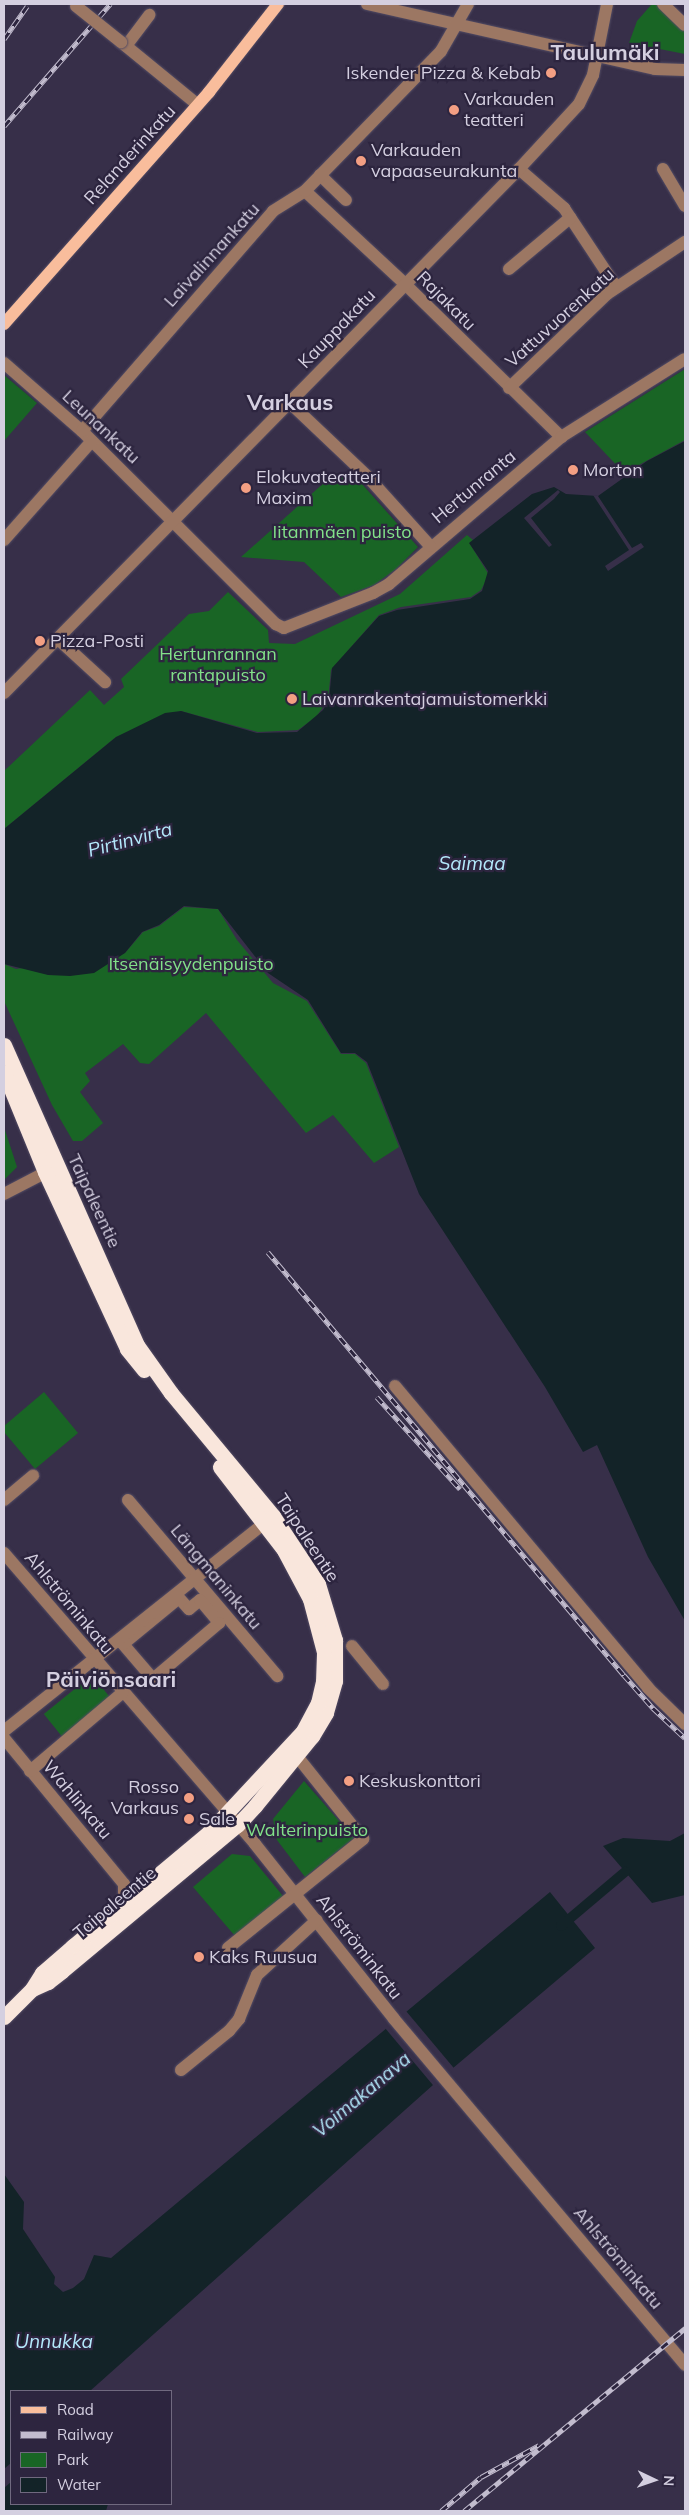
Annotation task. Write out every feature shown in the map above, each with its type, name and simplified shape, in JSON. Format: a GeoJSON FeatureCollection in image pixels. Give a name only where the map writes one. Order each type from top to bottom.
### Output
{"type":"FeatureCollection","features":[{"type":"Feature","properties":{"kind":"highway","name":"Taipaleentie"},"geometry":{"type":"LineString","coordinates":[[4,1045],[51,1169],[127,1349],[268,1520],[318,1584],[332,1621],[336,1640],[335,1680],[326,1713],[312,1736],[238,1825],[48,1982],[32,1989]]}},
{"type":"Feature","properties":{"kind":"highway","name":"Taipaleentie"},"geometry":{"type":"LineString","coordinates":[[4,1072],[51,1169]]}},
{"type":"Feature","properties":{"kind":"highway","name":"Taipaleentie"},"geometry":{"type":"LineString","coordinates":[[4,2016],[32,1989],[42,1973],[124,1901],[208,1833],[303,1731],[318,1703],[323,1682],[322,1646],[310,1599],[268,1520]]}},
{"type":"Feature","properties":{"kind":"main road","name":"Relanderinkatu"},"geometry":{"type":"LineString","coordinates":[[4,324],[198,105],[278,4]]}},
{"type":"Feature","properties":{"kind":"street"},"geometry":{"type":"LineString","coordinates":[[367,4],[655,69],[685,70]]}},
{"type":"Feature","properties":{"kind":"street","name":"Laivalinnankatu"},"geometry":{"type":"LineString","coordinates":[[82,431],[273,212],[305,192],[442,51],[459,25],[468,4]]}},
{"type":"Feature","properties":{"kind":"street","name":"Kauppakatu"},"geometry":{"type":"LineString","coordinates":[[4,694],[171,520],[290,403],[519,169],[579,104],[589,88],[607,4]]}},
{"type":"Feature","properties":{"kind":"street"},"geometry":{"type":"LineString","coordinates":[[663,4],[685,25]]}},
{"type":"Feature","properties":{"kind":"street"},"geometry":{"type":"LineString","coordinates":[[75,5],[198,105]]}},
{"type":"Feature","properties":{"kind":"street"},"geometry":{"type":"LineString","coordinates":[[123,44],[149,15]]}},
{"type":"Feature","properties":{"kind":"street"},"geometry":{"type":"LineString","coordinates":[[519,169],[570,218],[616,287]]}},
{"type":"Feature","properties":{"kind":"street"},"geometry":{"type":"LineString","coordinates":[[663,169],[685,206]]}},
{"type":"Feature","properties":{"kind":"street"},"geometry":{"type":"LineString","coordinates":[[320,175],[346,200]]}},
{"type":"Feature","properties":{"kind":"street","name":"Rajakatu"},"geometry":{"type":"LineString","coordinates":[[305,192],[405,284],[561,437]]}},
{"type":"Feature","properties":{"kind":"street"},"geometry":{"type":"LineString","coordinates":[[509,268],[570,218]]}},
{"type":"Feature","properties":{"kind":"street","name":"Vattuvuorenkatu"},"geometry":{"type":"LineString","coordinates":[[509,388],[616,287],[685,242]]}},
{"type":"Feature","properties":{"kind":"street","name":"Hertunranta"},"geometry":{"type":"LineString","coordinates":[[171,520],[284,628],[373,593],[400,575],[430,546],[561,437],[685,359]]}},
{"type":"Feature","properties":{"kind":"street","name":"Leunankatu"},"geometry":{"type":"LineString","coordinates":[[4,363],[82,431],[171,520]]}},
{"type":"Feature","properties":{"kind":"street"},"geometry":{"type":"LineString","coordinates":[[290,403],[367,476],[430,546]]}},
{"type":"Feature","properties":{"kind":"street"},"geometry":{"type":"LineString","coordinates":[[4,540],[92,441]]}},
{"type":"Feature","properties":{"kind":"street"},"geometry":{"type":"LineString","coordinates":[[58,639],[105,682]]}},
{"type":"Feature","properties":{"kind":"street"},"geometry":{"type":"LineString","coordinates":[[4,1194],[51,1169]]}},
{"type":"Feature","properties":{"kind":"street"},"geometry":{"type":"LineString","coordinates":[[395,1386],[648,1688],[685,1724]]}},
{"type":"Feature","properties":{"kind":"street"},"geometry":{"type":"LineString","coordinates":[[4,1500],[33,1476]]}},
{"type":"Feature","properties":{"kind":"street","name":"Längmaninkatu"},"geometry":{"type":"LineString","coordinates":[[128,1500],[277,1676]]}},
{"type":"Feature","properties":{"kind":"street"},"geometry":{"type":"LineString","coordinates":[[4,1731],[81,1667],[95,1660],[268,1520]]}},
{"type":"Feature","properties":{"kind":"street","name":"Ahlströminkatu"},"geometry":{"type":"LineString","coordinates":[[4,1553],[122,1693],[238,1825],[317,1920],[394,2019],[683,2357]]}},
{"type":"Feature","properties":{"kind":"street"},"geometry":{"type":"LineString","coordinates":[[179,1598],[189,1609],[200,1600],[219,1623],[153,1680],[123,1644],[179,1598]]}},
{"type":"Feature","properties":{"kind":"street"},"geometry":{"type":"LineString","coordinates":[[352,1646],[383,1684]]}},
{"type":"Feature","properties":{"kind":"street"},"geometry":{"type":"LineString","coordinates":[[30,1771],[122,1693]]}},
{"type":"Feature","properties":{"kind":"street","name":"Wahlinkatu"},"geometry":{"type":"LineString","coordinates":[[4,1738],[124,1884]]}},
{"type":"Feature","properties":{"kind":"street"},"geometry":{"type":"LineString","coordinates":[[228,1948],[363,1838],[300,1760]]}},
{"type":"Feature","properties":{"kind":"street"},"geometry":{"type":"LineString","coordinates":[[124,1901],[124,1884],[145,1884]]}},
{"type":"Feature","properties":{"kind":"street"},"geometry":{"type":"LineString","coordinates":[[181,2070],[229,2030],[239,2018],[257,1975],[317,1920]]}},
{"type":"Feature","properties":{"kind":"green space"},"geometry":{"type":"Polygon","coordinates":[[[652,4],[663,4],[685,25],[685,54],[629,43],[637,21],[652,4]]]}},
{"type":"Feature","properties":{"kind":"green space"},"geometry":{"type":"Polygon","coordinates":[[[685,369],[685,440],[624,473],[585,432],[685,369]]]}},
{"type":"Feature","properties":{"kind":"green space"},"geometry":{"type":"Polygon","coordinates":[[[4,375],[37,403],[4,441],[4,375]]]}},
{"type":"Feature","properties":{"kind":"green space","name":"Iitanmäen puisto"},"geometry":{"type":"Polygon","coordinates":[[[335,473],[362,484],[418,547],[396,569],[374,585],[341,597],[304,562],[241,557],[335,473]]]}},
{"type":"Feature","properties":{"kind":"green space","name":"Hertunrannan rantapuisto"},"geometry":{"type":"Polygon","coordinates":[[[467,535],[473,540],[470,544],[489,575],[481,590],[471,597],[401,607],[379,615],[331,670],[328,700],[316,717],[298,730],[258,732],[181,711],[116,737],[4,829],[4,771],[90,690],[104,705],[124,687],[121,679],[189,614],[209,611],[228,592],[268,630],[269,643],[295,644],[400,594],[467,535]]]}},
{"type":"Feature","properties":{"kind":"green space","name":"Itsenäisyydenpuisto"},"geometry":{"type":"Polygon","coordinates":[[[184,907],[218,909],[237,940],[273,983],[307,1001],[341,1054],[355,1054],[366,1063],[399,1147],[374,1163],[333,1115],[306,1133],[206,1013],[149,1064],[140,1063],[123,1044],[85,1073],[90,1081],[80,1092],[103,1123],[82,1141],[73,1141],[52,1105],[4,1001],[4,964],[16,969],[125,953],[143,932],[159,926],[184,907]]]}},
{"type":"Feature","properties":{"kind":"green space"},"geometry":{"type":"Polygon","coordinates":[[[4,1127],[17,1167],[4,1180],[4,1127]]]}},
{"type":"Feature","properties":{"kind":"green space"},"geometry":{"type":"Polygon","coordinates":[[[44,1392],[78,1433],[35,1469],[4,1432],[4,1426],[44,1392]]]}},
{"type":"Feature","properties":{"kind":"green space"},"geometry":{"type":"Polygon","coordinates":[[[92,1675],[113,1701],[65,1740],[44,1714],[92,1675]]]}},
{"type":"Feature","properties":{"kind":"green space","name":"Walterinpuisto"},"geometry":{"type":"Polygon","coordinates":[[[304,1781],[354,1838],[305,1877],[277,1840],[273,1819],[304,1781]]]}},
{"type":"Feature","properties":{"kind":"green space","name":"Walterinpuisto"},"geometry":{"type":"Polygon","coordinates":[[[232,1854],[250,1856],[283,1896],[235,1936],[193,1887],[232,1854]]]}},
{"type":"Feature","properties":{"kind":"water","name":"Saimaa"},"geometry":{"type":"Polygon","coordinates":[[[685,441],[685,1621],[648,1557],[597,1445],[583,1452],[545,1387],[419,1194],[367,1062],[355,1053],[341,1053],[308,1000],[268,973],[218,909],[184,906],[159,925],[142,932],[125,953],[94,973],[70,976],[48,975],[4,964],[4,829],[116,737],[165,713],[181,711],[257,733],[297,732],[323,710],[329,700],[332,668],[379,616],[397,610],[470,599],[482,591],[488,571],[469,543],[532,494],[554,487],[566,494],[598,496],[647,461],[685,441]]]}},
{"type":"Feature","properties":{"kind":"water"},"geometry":{"type":"Polygon","coordinates":[[[685,1833],[685,1895],[652,1903],[603,1846],[623,1838],[670,1841],[685,1833]]]}},
{"type":"Feature","properties":{"kind":"water","name":"Unnukka"},"geometry":{"type":"Polygon","coordinates":[[[550,1892],[595,1948],[433,2085],[91,2390],[10,2390],[10,2464],[4,2469],[4,2174],[24,2202],[23,2229],[55,2277],[54,2284],[63,2292],[73,2288],[84,2279],[94,2255],[111,2258],[550,1892]]]}},
{"type":"Feature","properties":{"kind":"water"},"geometry":{"type":"Polygon","coordinates":[[[10,2483],[10,2505],[108,2505],[106,2511],[4,2511],[4,2488],[10,2483]]]}},
{"type":"Feature","properties":{"kind":"pier"},"geometry":{"type":"Polygon","coordinates":[[[558,490],[560,492],[554,499],[531,518],[552,545],[549,547],[524,518],[558,490]]]}},
{"type":"Feature","properties":{"kind":"pier"},"geometry":{"type":"Polygon","coordinates":[[[593,495],[598,496],[632,548],[641,543],[644,547],[608,571],[605,566],[629,550],[593,495]]]}},
{"type":"Feature","properties":{"kind":"pier"},"geometry":{"type":"Polygon","coordinates":[[[406,2011],[455,2070],[435,2087],[385,2028],[406,2011]]]}},
{"type":"Feature","properties":{"kind":"waterway","name":"Voimakanava"},"geometry":{"type":"LineString","coordinates":[[561,1926],[625,1872]]}},
{"type":"Feature","properties":{"kind":"railway"},"geometry":{"type":"LineString","coordinates":[[4,126],[110,4]]}},
{"type":"Feature","properties":{"kind":"railway"},"geometry":{"type":"LineString","coordinates":[[4,39],[27,6]]}},
{"type":"Feature","properties":{"kind":"railway"},"geometry":{"type":"LineString","coordinates":[[268,1252],[624,1675],[653,1708],[685,1738]]}},
{"type":"Feature","properties":{"kind":"railway"},"geometry":{"type":"LineString","coordinates":[[377,1397],[460,1489]]}},
{"type":"Feature","properties":{"kind":"railway"},"geometry":{"type":"LineString","coordinates":[[464,2511],[685,2328]]}},
{"type":"Feature","properties":{"kind":"railway"},"geometry":{"type":"LineString","coordinates":[[441,2511],[481,2477],[539,2445]]}},
{"type":"Feature","properties":{"kind":"place","name":"Iskender Pizza & Kebab"},"geometry":{"type":"Point","coordinates":[551,73]}},
{"type":"Feature","properties":{"kind":"place","name":"Varkauden teatteri"},"geometry":{"type":"Point","coordinates":[454,110]}},
{"type":"Feature","properties":{"kind":"place","name":"Varkauden vapaaseurakunta"},"geometry":{"type":"Point","coordinates":[361,161]}},
{"type":"Feature","properties":{"kind":"place","name":"Morton"},"geometry":{"type":"Point","coordinates":[573,470]}},
{"type":"Feature","properties":{"kind":"place","name":"Elokuvateatteri Maxim"},"geometry":{"type":"Point","coordinates":[246,488]}},
{"type":"Feature","properties":{"kind":"place","name":"Pizza-Posti"},"geometry":{"type":"Point","coordinates":[40,641]}},
{"type":"Feature","properties":{"kind":"place","name":"Laivanrakentajamuistomerkki"},"geometry":{"type":"Point","coordinates":[292,699]}},
{"type":"Feature","properties":{"kind":"place","name":"Keskuskonttori"},"geometry":{"type":"Point","coordinates":[349,1781]}},
{"type":"Feature","properties":{"kind":"place","name":"Rosso Varkaus"},"geometry":{"type":"Point","coordinates":[189,1798]}},
{"type":"Feature","properties":{"kind":"place","name":"Sale"},"geometry":{"type":"Point","coordinates":[189,1819]}},
{"type":"Feature","properties":{"kind":"place","name":"Kaks Ruusua"},"geometry":{"type":"Point","coordinates":[199,1957]}},
{"type":"Feature","properties":{"kind":"district","name":"Taulumäki"},"geometry":{"type":"Point","coordinates":[605,53]}},
{"type":"Feature","properties":{"kind":"district","name":"Varkaus"},"geometry":{"type":"Point","coordinates":[290,403]}},
{"type":"Feature","properties":{"kind":"district","name":"Päiviönsaari"},"geometry":{"type":"Point","coordinates":[111,1680]}},
{"type":"Feature","properties":{"kind":"water label","name":"Pirtinvirta"},"geometry":{"type":"Point","coordinates":[130,840]}}]}
